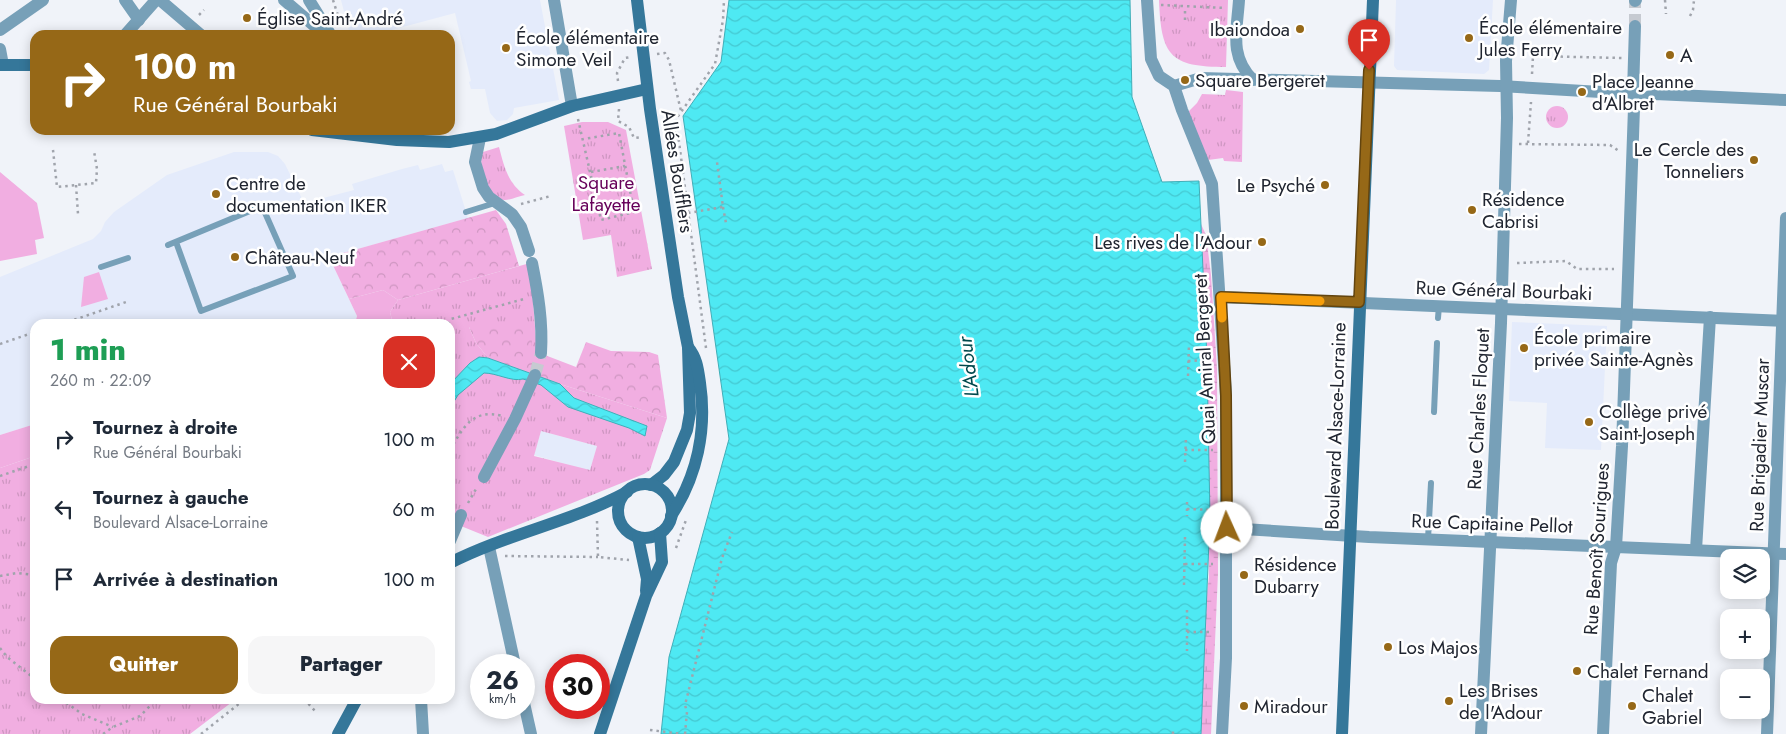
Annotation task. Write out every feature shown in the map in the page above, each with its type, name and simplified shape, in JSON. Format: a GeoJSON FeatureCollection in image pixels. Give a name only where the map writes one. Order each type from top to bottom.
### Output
{"type":"FeatureCollection","features":[{"type":"Feature","properties":{"kind":"main road","name":"Allées Boufflers"},"geometry":{"type":"LineString","coordinates":[[637,0],[647,89],[678,297],[688,347],[690,413],[687,430],[674,462],[664,475],[651,485]]}},
{"type":"Feature","properties":{"kind":"main road","name":"Boulevard Alsace-Lorraine"},"geometry":{"type":"LineString","coordinates":[[1342,734],[1373,0]]}},
{"type":"Feature","properties":{"kind":"main road"},"geometry":{"type":"LineString","coordinates":[[1,65],[30,64]]}},
{"type":"Feature","properties":{"kind":"main road"},"geometry":{"type":"LineString","coordinates":[[382,135],[435,142],[480,138],[572,106],[647,89]]}},
{"type":"Feature","properties":{"kind":"main road","name":"Allées Boufflers"},"geometry":{"type":"LineString","coordinates":[[671,516],[682,499],[689,481],[703,433],[702,392],[696,358],[688,347]]}},
{"type":"Feature","properties":{"kind":"main road"},"geometry":{"type":"LineString","coordinates":[[455,562],[490,552],[596,508],[640,485],[651,485],[658,488],[669,500],[671,516],[667,526],[660,533],[650,538],[638,537],[627,531],[621,523],[596,508]]}},
{"type":"Feature","properties":{"kind":"main road"},"geometry":{"type":"LineString","coordinates":[[621,523],[619,503],[626,492]]}},
{"type":"Feature","properties":{"kind":"main road"},"geometry":{"type":"LineString","coordinates":[[600,734],[646,596],[662,562],[660,533]]}},
{"type":"Feature","properties":{"kind":"main road"},"geometry":{"type":"LineString","coordinates":[[638,537],[647,578],[646,596]]}},
{"type":"Feature","properties":{"kind":"main road"},"geometry":{"type":"LineString","coordinates":[[338,734],[353,704]]}},
{"type":"Feature","properties":{"kind":"street"},"geometry":{"type":"LineString","coordinates":[[0,30],[43,0]]}},
{"type":"Feature","properties":{"kind":"street"},"geometry":{"type":"LineString","coordinates":[[125,0],[139,20]]}},
{"type":"Feature","properties":{"kind":"street"},"geometry":{"type":"LineString","coordinates":[[130,30],[158,0],[195,30]]}},
{"type":"Feature","properties":{"kind":"street"},"geometry":{"type":"LineString","coordinates":[[284,0],[319,30]]}},
{"type":"Feature","properties":{"kind":"street"},"geometry":{"type":"LineString","coordinates":[[309,0],[328,30]]}},
{"type":"Feature","properties":{"kind":"street"},"geometry":{"type":"LineString","coordinates":[[554,0],[572,106]]}},
{"type":"Feature","properties":{"kind":"street","name":"Rue Charles Floquet"},"geometry":{"type":"LineString","coordinates":[[1482,734],[1501,308],[1507,118],[1506,86],[1511,0]]}},
{"type":"Feature","properties":{"kind":"street","name":"Quai Amiral Bergeret"},"geometry":{"type":"LineString","coordinates":[[1147,2],[1151,59],[1160,76],[1174,86],[1212,184],[1225,360],[1227,450],[1226,632],[1222,734]]}},
{"type":"Feature","properties":{"kind":"street"},"geometry":{"type":"LineString","coordinates":[[1239,5],[1238,62],[1253,80]]}},
{"type":"Feature","properties":{"kind":"street"},"geometry":{"type":"LineString","coordinates":[[1635,26],[1636,95]]}},
{"type":"Feature","properties":{"kind":"street"},"geometry":{"type":"LineString","coordinates":[[0,50],[1,65]]}},
{"type":"Feature","properties":{"kind":"street"},"geometry":{"type":"LineString","coordinates":[[1174,86],[1201,78],[1506,86],[1636,95],[1655,94],[1786,100]]}},
{"type":"Feature","properties":{"kind":"street","name":"Rue Benoît Sourigues"},"geometry":{"type":"LineString","coordinates":[[1603,734],[1611,563],[1616,547],[1627,314],[1632,119],[1636,95]]}},
{"type":"Feature","properties":{"kind":"street"},"geometry":{"type":"LineString","coordinates":[[480,138],[475,162],[483,188],[521,227],[530,257],[539,295],[542,328],[541,353]]}},
{"type":"Feature","properties":{"kind":"street","name":"Rue Brigadier Muscar"},"geometry":{"type":"LineString","coordinates":[[1767,734],[1780,554],[1786,218]]}},
{"type":"Feature","properties":{"kind":"street","name":"Rue Général Bourbaki"},"geometry":{"type":"LineString","coordinates":[[1221,297],[1359,302],[1438,312],[1501,308],[1784,321]]}},
{"type":"Feature","properties":{"kind":"street"},"geometry":{"type":"LineString","coordinates":[[1696,550],[1710,317]]}},
{"type":"Feature","properties":{"kind":"street"},"geometry":{"type":"LineString","coordinates":[[484,477],[533,379]]}},
{"type":"Feature","properties":{"kind":"street"},"geometry":{"type":"LineString","coordinates":[[455,529],[461,515]]}},
{"type":"Feature","properties":{"kind":"street","name":"Rue Capitaine Pellot"},"geometry":{"type":"LineString","coordinates":[[1227,528],[1350,536],[1780,554]]}},
{"type":"Feature","properties":{"kind":"street"},"geometry":{"type":"LineString","coordinates":[[490,552],[513,654]]}},
{"type":"Feature","properties":{"kind":"street"},"geometry":{"type":"LineString","coordinates":[[421,704],[423,734]]}},
{"type":"Feature","properties":{"kind":"street"},"geometry":{"type":"LineString","coordinates":[[528,719],[531,734]]}},
{"type":"Feature","properties":{"kind":"lane"},"geometry":{"type":"LineString","coordinates":[[466,212],[500,205]]}},
{"type":"Feature","properties":{"kind":"lane"},"geometry":{"type":"LineString","coordinates":[[168,245],[262,206],[293,276],[201,311],[176,242]]}},
{"type":"Feature","properties":{"kind":"lane"},"geometry":{"type":"LineString","coordinates":[[101,267],[128,258]]}},
{"type":"Feature","properties":{"kind":"lane"},"geometry":{"type":"LineString","coordinates":[[1434,412],[1437,344]]}},
{"type":"Feature","properties":{"kind":"lane"},"geometry":{"type":"LineString","coordinates":[[1428,539],[1431,483]]}},
{"type":"Feature","properties":{"kind":"path"},"geometry":{"type":"LineString","coordinates":[[334,0],[342,27]]}},
{"type":"Feature","properties":{"kind":"path"},"geometry":{"type":"LineString","coordinates":[[678,130],[676,119],[718,58],[724,20],[724,0]]}},
{"type":"Feature","properties":{"kind":"path"},"geometry":{"type":"LineString","coordinates":[[1664,0],[1666,14]]}},
{"type":"Feature","properties":{"kind":"path"},"geometry":{"type":"LineString","coordinates":[[1690,16],[1694,0]]}},
{"type":"Feature","properties":{"kind":"path"},"geometry":{"type":"LineString","coordinates":[[1147,2],[1185,7],[1239,5]]}},
{"type":"Feature","properties":{"kind":"path"},"geometry":{"type":"LineString","coordinates":[[1185,7],[1185,20]]}},
{"type":"Feature","properties":{"kind":"path"},"geometry":{"type":"LineString","coordinates":[[198,14],[200,16],[204,10]]}},
{"type":"Feature","properties":{"kind":"path"},"geometry":{"type":"LineString","coordinates":[[620,94],[617,73],[625,58],[665,53],[669,60],[681,112]]}},
{"type":"Feature","properties":{"kind":"path"},"geometry":{"type":"LineString","coordinates":[[572,106],[580,122],[601,220],[634,212],[618,133],[584,139]]}},
{"type":"Feature","properties":{"kind":"path"},"geometry":{"type":"LineString","coordinates":[[1512,145],[1533,142],[1610,145],[1624,154]]}},
{"type":"Feature","properties":{"kind":"path"},"geometry":{"type":"LineString","coordinates":[[53,150],[57,188],[96,184],[97,169],[94,151]]}},
{"type":"Feature","properties":{"kind":"path"},"geometry":{"type":"LineString","coordinates":[[717,162],[726,223]]}},
{"type":"Feature","properties":{"kind":"path"},"geometry":{"type":"LineString","coordinates":[[591,172],[625,166]]}},
{"type":"Feature","properties":{"kind":"path"},"geometry":{"type":"LineString","coordinates":[[76,185],[78,214]]}},
{"type":"Feature","properties":{"kind":"path"},"geometry":{"type":"LineString","coordinates":[[500,205],[551,196]]}},
{"type":"Feature","properties":{"kind":"path"},"geometry":{"type":"LineString","coordinates":[[688,213],[723,207]]}},
{"type":"Feature","properties":{"kind":"path"},"geometry":{"type":"LineString","coordinates":[[1511,263],[1537,264],[1544,260],[1566,261],[1577,269],[1614,269]]}},
{"type":"Feature","properties":{"kind":"path"},"geometry":{"type":"LineString","coordinates":[[451,319],[539,295]]}},
{"type":"Feature","properties":{"kind":"path"},"geometry":{"type":"LineString","coordinates":[[79,319],[129,301]]}},
{"type":"Feature","properties":{"kind":"path"},"geometry":{"type":"LineString","coordinates":[[0,344],[30,334]]}},
{"type":"Feature","properties":{"kind":"path"},"geometry":{"type":"LineString","coordinates":[[1188,344],[1188,376]]}},
{"type":"Feature","properties":{"kind":"path"},"geometry":{"type":"LineString","coordinates":[[1188,361],[1225,360]]}},
{"type":"Feature","properties":{"kind":"path"},"geometry":{"type":"LineString","coordinates":[[455,442],[468,421],[488,413],[499,414]]}},
{"type":"Feature","properties":{"kind":"path"},"geometry":{"type":"LineString","coordinates":[[1185,462],[1186,437]]}},
{"type":"Feature","properties":{"kind":"path"},"geometry":{"type":"LineString","coordinates":[[1185,450],[1227,450]]}},
{"type":"Feature","properties":{"kind":"path"},"geometry":{"type":"LineString","coordinates":[[0,476],[30,466]]}},
{"type":"Feature","properties":{"kind":"path"},"geometry":{"type":"LineString","coordinates":[[461,515],[484,477]]}},
{"type":"Feature","properties":{"kind":"path"},"geometry":{"type":"LineString","coordinates":[[1187,502],[1187,516]]}},
{"type":"Feature","properties":{"kind":"path"},"geometry":{"type":"LineString","coordinates":[[596,508],[598,557]]}},
{"type":"Feature","properties":{"kind":"path"},"geometry":{"type":"LineString","coordinates":[[1187,509],[1226,510]]}},
{"type":"Feature","properties":{"kind":"path"},"geometry":{"type":"LineString","coordinates":[[650,730],[684,734],[687,712],[685,705],[722,558],[732,532]]}},
{"type":"Feature","properties":{"kind":"path"},"geometry":{"type":"LineString","coordinates":[[1184,585],[1185,538]]}},
{"type":"Feature","properties":{"kind":"path"},"geometry":{"type":"LineString","coordinates":[[490,552],[514,555],[598,557],[628,560],[643,565]]}},
{"type":"Feature","properties":{"kind":"path"},"geometry":{"type":"LineString","coordinates":[[1185,564],[1227,564]]}},
{"type":"Feature","properties":{"kind":"path"},"geometry":{"type":"LineString","coordinates":[[0,576],[17,573],[30,574]]}},
{"type":"Feature","properties":{"kind":"path"},"geometry":{"type":"LineString","coordinates":[[1187,610],[1187,651]]}},
{"type":"Feature","properties":{"kind":"path"},"geometry":{"type":"LineString","coordinates":[[1187,632],[1226,632]]}},
{"type":"Feature","properties":{"kind":"path"},"geometry":{"type":"LineString","coordinates":[[0,648],[7,657],[30,675]]}},
{"type":"Feature","properties":{"kind":"path"},"geometry":{"type":"LineString","coordinates":[[68,704],[82,714],[112,727]]}},
{"type":"Feature","properties":{"kind":"path"},"geometry":{"type":"LineString","coordinates":[[103,734],[112,727],[140,716],[152,704]]}},
{"type":"Feature","properties":{"kind":"path"},"geometry":{"type":"LineString","coordinates":[[201,734],[239,704]]}},
{"type":"Feature","properties":{"kind":"path"},"geometry":{"type":"LineString","coordinates":[[309,704],[316,712]]}},
{"type":"Feature","properties":{"kind":"path"},"geometry":{"type":"LineString","coordinates":[[1173,728],[1173,734]]}},
{"type":"Feature","properties":{"kind":"shaded area","name":"École élémentaire Simone Veil"},"geometry":{"type":"Polygon","coordinates":[[[341,0],[540,0],[559,100],[514,108],[513,114],[507,120],[497,121],[490,113],[485,89],[471,89],[469,82],[471,81],[455,13],[392,30],[349,30],[341,0]]]}},
{"type":"Feature","properties":{"kind":"shaded area","name":"École élémentaire Jules Ferry"},"geometry":{"type":"Polygon","coordinates":[[[1396,0],[1493,0],[1489,70],[1484,74],[1397,70],[1394,66],[1396,0]]]}},
{"type":"Feature","properties":{"kind":"shaded area"},"geometry":{"type":"Polygon","coordinates":[[[234,152],[268,152],[278,156],[285,164],[304,203],[354,190],[352,184],[402,169],[418,165],[420,170],[442,164],[445,172],[453,170],[468,218],[329,257],[357,316],[356,319],[30,319],[30,426],[0,435],[0,277],[93,239],[114,212],[167,175],[234,152]]]}},
{"type":"Feature","properties":{"kind":"shaded area"},"geometry":{"type":"Polygon","coordinates":[[[1512,322],[1607,326],[1601,450],[1545,448],[1547,403],[1509,401],[1512,322]]]}},
{"type":"Feature","properties":{"kind":"shaded area"},"geometry":{"type":"Polygon","coordinates":[[[541,431],[597,446],[590,471],[534,455],[541,431]]]}},
{"type":"Feature","properties":{"kind":"green space"},"geometry":{"type":"Polygon","coordinates":[[[1159,0],[1228,0],[1226,67],[1192,64],[1181,61],[1172,54],[1166,46],[1162,34],[1159,0]]]}},
{"type":"Feature","properties":{"kind":"green space"},"geometry":{"type":"Polygon","coordinates":[[[1226,90],[1243,92],[1242,162],[1224,161],[1223,158],[1208,160],[1187,113],[1197,103],[1202,94],[1225,95],[1226,90]]]}},
{"type":"Feature","properties":{"kind":"green space"},"geometry":{"type":"Polygon","coordinates":[[[1557,106],[1565,109],[1568,117],[1565,125],[1557,128],[1549,125],[1546,117],[1549,109],[1557,106]]]}},
{"type":"Feature","properties":{"kind":"green space","name":"Square Lafayette"},"geometry":{"type":"Polygon","coordinates":[[[582,122],[608,122],[626,130],[652,269],[617,277],[611,235],[583,240],[564,126],[582,122]]]}},
{"type":"Feature","properties":{"kind":"green space"},"geometry":{"type":"Polygon","coordinates":[[[499,147],[505,168],[514,186],[525,195],[505,200],[499,199],[493,195],[485,182],[481,166],[483,152],[499,147]]]}},
{"type":"Feature","properties":{"kind":"green space"},"geometry":{"type":"Polygon","coordinates":[[[0,172],[37,203],[44,238],[35,240],[37,254],[0,261],[0,172]]]}},
{"type":"Feature","properties":{"kind":"green space"},"geometry":{"type":"Polygon","coordinates":[[[496,210],[506,224],[519,266],[398,300],[383,290],[349,299],[329,257],[496,210]]]}},
{"type":"Feature","properties":{"kind":"green space"},"geometry":{"type":"Polygon","coordinates":[[[1201,224],[1206,235],[1211,275],[1217,369],[1218,573],[1211,734],[1199,734],[1204,615],[1209,577],[1201,224]]]}},
{"type":"Feature","properties":{"kind":"green space"},"geometry":{"type":"Polygon","coordinates":[[[530,263],[537,352],[532,350],[531,327],[469,327],[476,343],[488,358],[560,384],[667,418],[650,470],[488,537],[456,524],[455,526],[455,319],[392,319],[390,312],[398,300],[530,263]],[[541,431],[534,456],[590,470],[597,446],[541,431]]]}},
{"type":"Feature","properties":{"kind":"green space"},"geometry":{"type":"Polygon","coordinates":[[[99,272],[108,299],[81,307],[84,277],[99,272]]]}},
{"type":"Feature","properties":{"kind":"green space"},"geometry":{"type":"Polygon","coordinates":[[[383,290],[398,300],[390,312],[392,319],[356,319],[357,316],[349,299],[383,290]]]}},
{"type":"Feature","properties":{"kind":"green space"},"geometry":{"type":"Polygon","coordinates":[[[469,327],[531,327],[537,352],[576,367],[586,342],[611,351],[649,352],[658,355],[667,418],[560,384],[488,358],[476,343],[469,327]]]}},
{"type":"Feature","properties":{"kind":"green space"},"geometry":{"type":"Polygon","coordinates":[[[30,426],[30,458],[0,468],[0,435],[30,426]]]}},
{"type":"Feature","properties":{"kind":"green space"},"geometry":{"type":"Polygon","coordinates":[[[30,458],[30,704],[229,704],[190,734],[0,734],[0,468],[30,458]]]}},
{"type":"Feature","properties":{"kind":"water","name":"L'Adour"},"geometry":{"type":"Polygon","coordinates":[[[729,0],[1130,0],[1132,97],[1162,182],[1199,181],[1207,359],[1210,517],[1201,734],[661,734],[669,657],[729,439],[683,116],[721,62],[729,0]]]}},
{"type":"Feature","properties":{"kind":"water"},"geometry":{"type":"Polygon","coordinates":[[[479,357],[488,358],[560,384],[574,398],[647,426],[645,436],[629,428],[568,407],[541,385],[523,379],[518,380],[484,373],[458,395],[455,400],[455,379],[470,363],[479,357]]]}},
{"type":"Feature","properties":{"kind":"tunnel"},"geometry":{"type":"LineString","coordinates":[[1635,1],[1635,26]]}},
{"type":"Feature","properties":{"kind":"tunnel"},"geometry":{"type":"LineString","coordinates":[[535,375],[541,353]]}},
{"type":"Feature","properties":{"kind":"slow traffic"},"geometry":{"type":"LineString","coordinates":[[1222,318],[1221,297],[1320,301]]}},
{"type":"Feature","properties":{"kind":"place","name":"Église Saint-André"},"geometry":{"type":"Point","coordinates":[247,18]}},
{"type":"Feature","properties":{"kind":"place","name":"Ibaiondoa"},"geometry":{"type":"Point","coordinates":[1300,29]}},
{"type":"Feature","properties":{"kind":"place","name":"École élémentaire Jules Ferry"},"geometry":{"type":"Point","coordinates":[1469,38]}},
{"type":"Feature","properties":{"kind":"place","name":"École élémentaire Simone Veil"},"geometry":{"type":"Point","coordinates":[506,48]}},
{"type":"Feature","properties":{"kind":"place","name":"A"},"geometry":{"type":"Point","coordinates":[1670,55]}},
{"type":"Feature","properties":{"kind":"place","name":"Square Bergeret"},"geometry":{"type":"Point","coordinates":[1185,80]}},
{"type":"Feature","properties":{"kind":"place","name":"Place Jeanne d'Albret"},"geometry":{"type":"Point","coordinates":[1582,92]}},
{"type":"Feature","properties":{"kind":"place","name":"Le Cercle des Tonneliers"},"geometry":{"type":"Point","coordinates":[1754,160]}},
{"type":"Feature","properties":{"kind":"place","name":"Le Psyché"},"geometry":{"type":"Point","coordinates":[1325,185]}},
{"type":"Feature","properties":{"kind":"place","name":"Centre de documentation IKER"},"geometry":{"type":"Point","coordinates":[216,194]}},
{"type":"Feature","properties":{"kind":"place","name":"Résidence Cabrisi"},"geometry":{"type":"Point","coordinates":[1472,210]}},
{"type":"Feature","properties":{"kind":"place","name":"Les rives de l'Adour"},"geometry":{"type":"Point","coordinates":[1262,242]}},
{"type":"Feature","properties":{"kind":"place","name":"Château-Neuf"},"geometry":{"type":"Point","coordinates":[235,257]}},
{"type":"Feature","properties":{"kind":"place","name":"École primaire privée Sainte-Agnès"},"geometry":{"type":"Point","coordinates":[1524,348]}},
{"type":"Feature","properties":{"kind":"place","name":"Collège privé Saint-Joseph"},"geometry":{"type":"Point","coordinates":[1589,422]}},
{"type":"Feature","properties":{"kind":"place","name":"Résidence Dubarry"},"geometry":{"type":"Point","coordinates":[1244,575]}},
{"type":"Feature","properties":{"kind":"place","name":"Los Majos"},"geometry":{"type":"Point","coordinates":[1388,647]}},
{"type":"Feature","properties":{"kind":"place","name":"Chalet Fernand"},"geometry":{"type":"Point","coordinates":[1577,671]}},
{"type":"Feature","properties":{"kind":"place","name":"Les Brises de l'Adour"},"geometry":{"type":"Point","coordinates":[1449,701]}},
{"type":"Feature","properties":{"kind":"place","name":"Miradour"},"geometry":{"type":"Point","coordinates":[1244,706]}},
{"type":"Feature","properties":{"kind":"place","name":"Chalet Gabriel"},"geometry":{"type":"Point","coordinates":[1632,706]}},
{"type":"Feature","properties":{"kind":"route"},"geometry":{"type":"LineString","coordinates":[[1227,528],[1226,396],[1221,297],[1359,302],[1369,70]]}}]}
